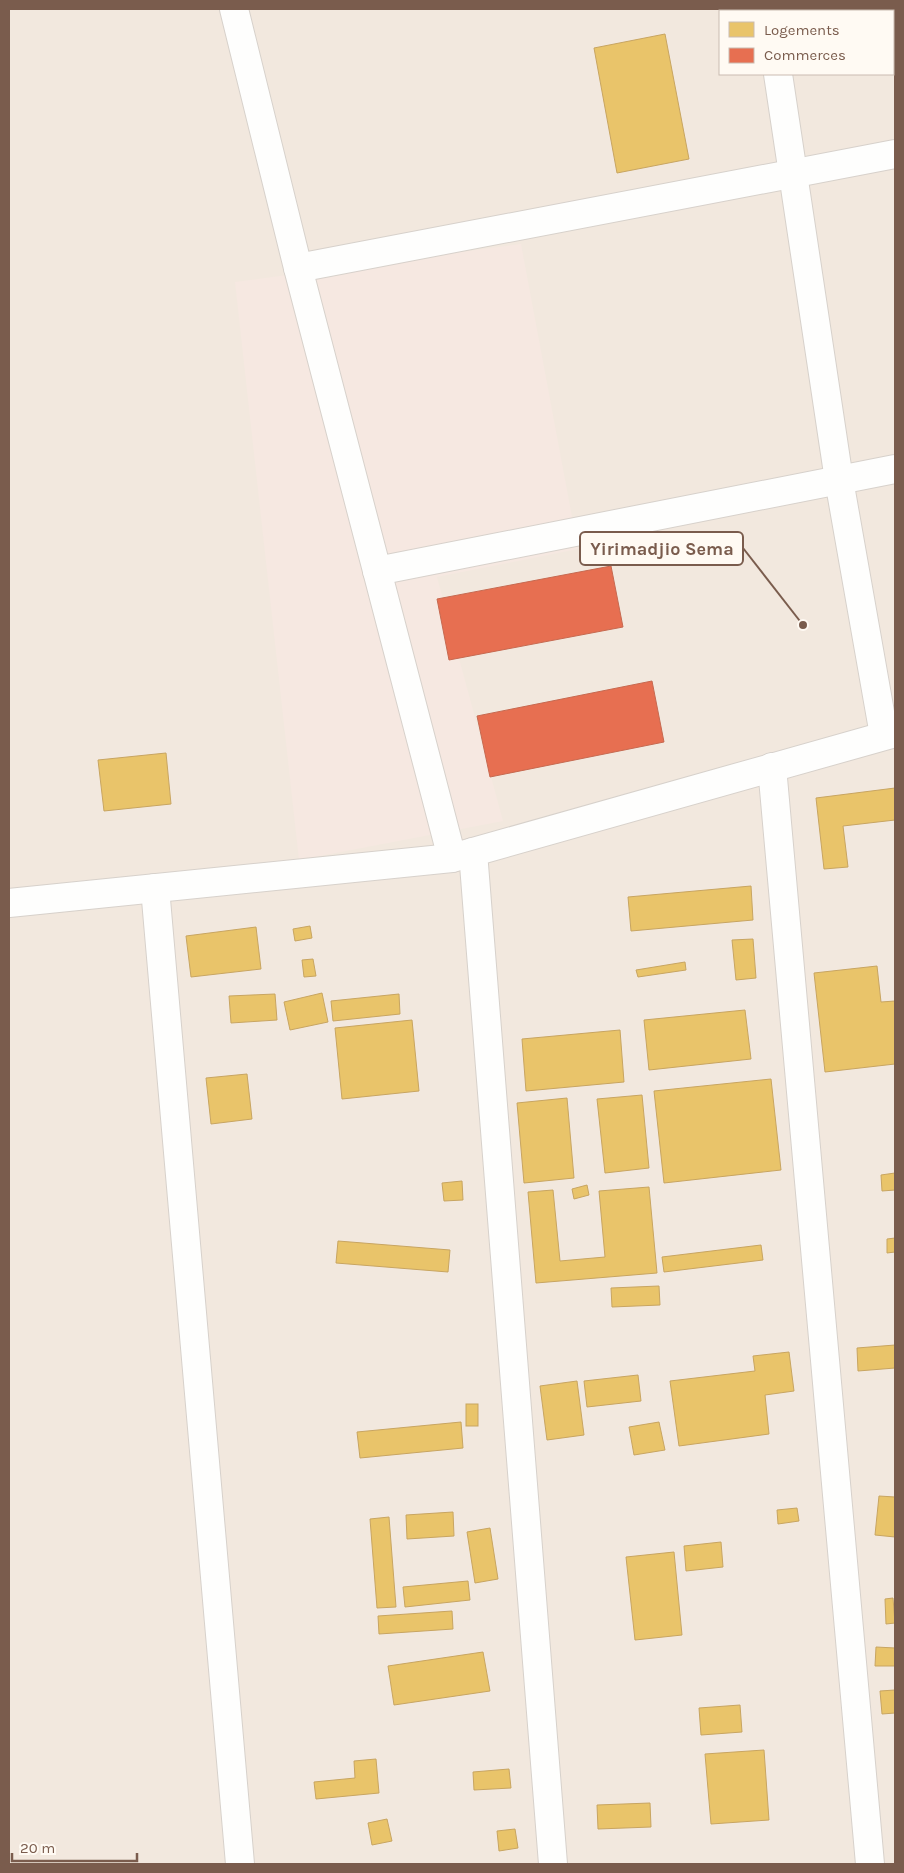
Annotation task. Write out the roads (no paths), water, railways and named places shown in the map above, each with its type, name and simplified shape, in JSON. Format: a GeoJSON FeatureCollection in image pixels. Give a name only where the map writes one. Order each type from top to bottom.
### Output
{"type":"FeatureCollection","features":[{"type":"Feature","properties":{"kind":"street"},"geometry":{"type":"LineString","coordinates":[[234,9],[298,268],[377,572],[462,855],[553,1864]]}},
{"type":"Feature","properties":{"kind":"street"},"geometry":{"type":"LineString","coordinates":[[9,903],[462,855],[890,734],[839,480],[778,75]]}},
{"type":"Feature","properties":{"kind":"street"},"geometry":{"type":"LineString","coordinates":[[298,268],[895,154]]}},
{"type":"Feature","properties":{"kind":"street"},"geometry":{"type":"LineString","coordinates":[[377,572],[895,469]]}},
{"type":"Feature","properties":{"kind":"street"},"geometry":{"type":"LineString","coordinates":[[772,767],[870,1864]]}},
{"type":"Feature","properties":{"kind":"street"},"geometry":{"type":"LineString","coordinates":[[155,888],[240,1864]]}},
{"type":"Feature","properties":{"kind":"place","name":"Yirimadjio Sema"},"geometry":{"type":"Point","coordinates":[803,625]}}]}
